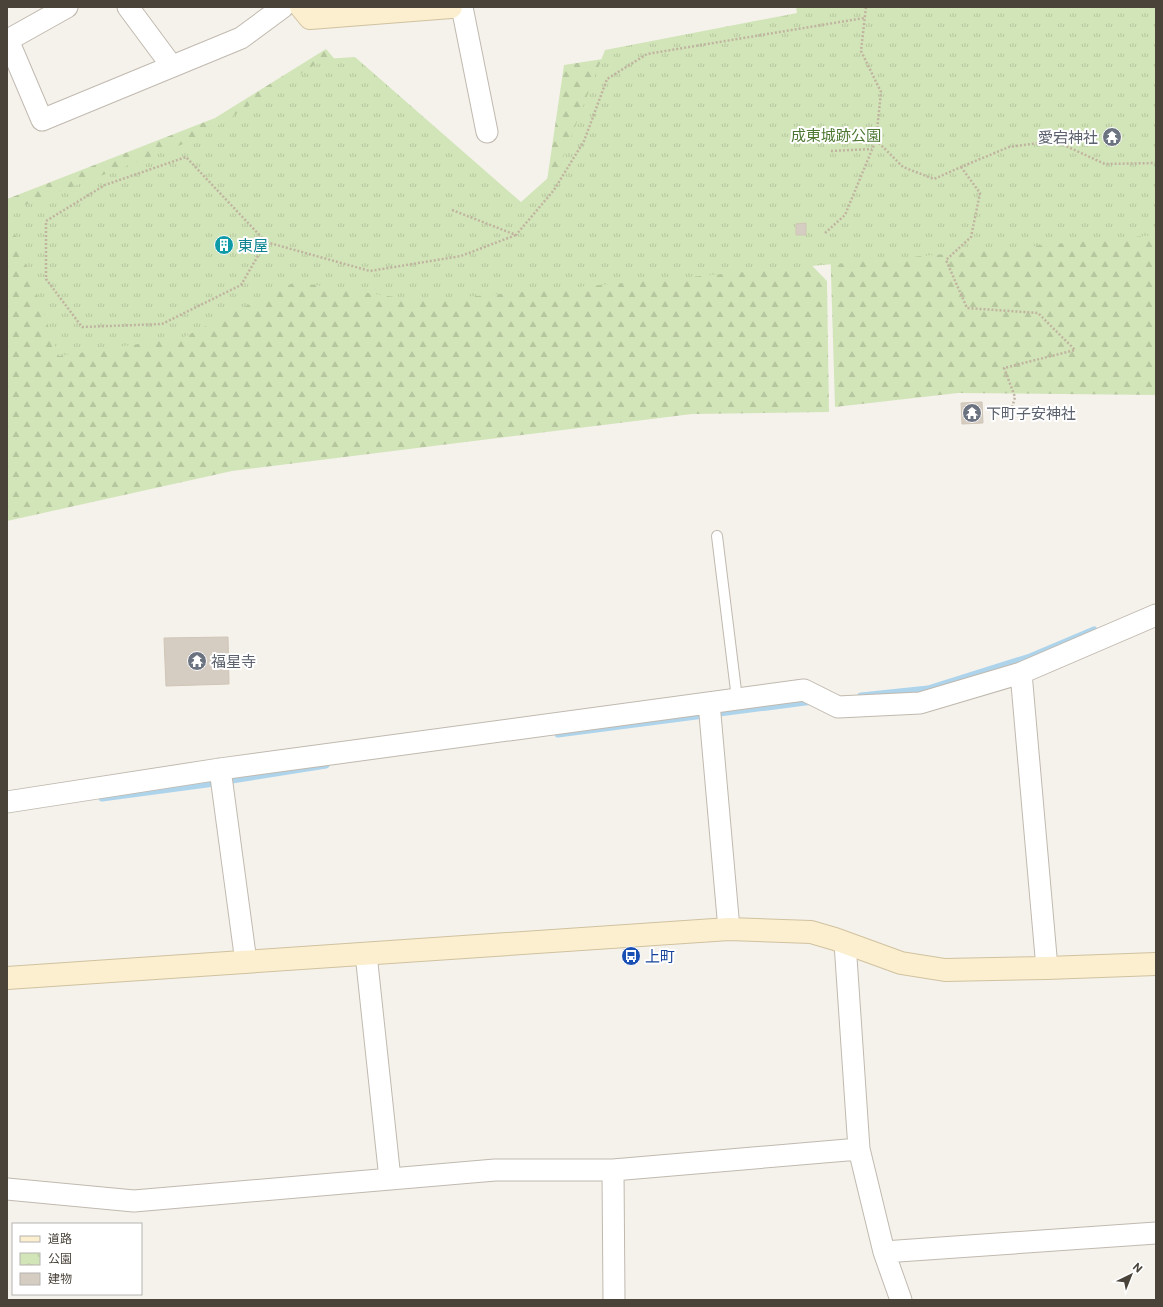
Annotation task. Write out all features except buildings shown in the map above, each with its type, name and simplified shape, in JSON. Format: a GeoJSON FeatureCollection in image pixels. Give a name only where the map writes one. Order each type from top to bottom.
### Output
{"type":"FeatureCollection","features":[{"type":"Feature","properties":{"kind":"street"},"geometry":{"type":"LineString","coordinates":[[67,7],[8,40],[42,120],[171,65],[241,38],[282,7]]}},
{"type":"Feature","properties":{"kind":"street"},"geometry":{"type":"LineString","coordinates":[[128,7],[171,65]]}},
{"type":"Feature","properties":{"kind":"street"},"geometry":{"type":"LineString","coordinates":[[302,7],[310,18],[451,7]]}},
{"type":"Feature","properties":{"kind":"street"},"geometry":{"type":"LineString","coordinates":[[462,7],[486,132]]}},
{"type":"Feature","properties":{"kind":"street"},"geometry":{"type":"LineString","coordinates":[[7,802],[221,776],[710,711],[737,699],[804,690],[838,707],[920,703],[1020,673],[1156,615]]}},
{"type":"Feature","properties":{"kind":"street"},"geometry":{"type":"LineString","coordinates":[[1020,673],[1047,968]]}},
{"type":"Feature","properties":{"kind":"street"},"geometry":{"type":"LineString","coordinates":[[710,711],[729,929]]}},
{"type":"Feature","properties":{"kind":"street"},"geometry":{"type":"LineString","coordinates":[[221,776],[246,962]]}},
{"type":"Feature","properties":{"kind":"street"},"geometry":{"type":"LineString","coordinates":[[7,978],[729,929],[811,932],[901,963],[945,970],[1156,964]]}},
{"type":"Feature","properties":{"kind":"street"},"geometry":{"type":"LineString","coordinates":[[845,943],[859,1149],[884,1252],[902,1300]]}},
{"type":"Feature","properties":{"kind":"street"},"geometry":{"type":"LineString","coordinates":[[366,954],[390,1178]]}},
{"type":"Feature","properties":{"kind":"street"},"geometry":{"type":"LineString","coordinates":[[7,1188],[134,1201],[495,1170],[613,1170],[859,1149]]}},
{"type":"Feature","properties":{"kind":"street"},"geometry":{"type":"LineString","coordinates":[[613,1170],[614,1300]]}},
{"type":"Feature","properties":{"kind":"street"},"geometry":{"type":"LineString","coordinates":[[884,1252],[1156,1233]]}},
{"type":"Feature","properties":{"kind":"lane"},"geometry":{"type":"LineString","coordinates":[[717,536],[737,699]]}},
{"type":"Feature","properties":{"kind":"path"},"geometry":{"type":"LineString","coordinates":[[825,233],[845,215],[876,140],[881,92],[861,51],[866,7]]}},
{"type":"Feature","properties":{"kind":"path"},"geometry":{"type":"LineString","coordinates":[[266,242],[241,285],[162,324],[82,327],[46,279],[46,221],[105,185],[186,157],[266,242],[370,271],[461,256],[516,235],[554,190],[584,142],[606,79],[647,54],[864,18]]}},
{"type":"Feature","properties":{"kind":"path"},"geometry":{"type":"LineString","coordinates":[[876,140],[903,167],[934,179],[1009,148],[1056,141],[1105,164],[1156,163]]}},
{"type":"Feature","properties":{"kind":"path"},"geometry":{"type":"LineString","coordinates":[[831,151],[873,149]]}},
{"type":"Feature","properties":{"kind":"path"},"geometry":{"type":"LineString","coordinates":[[961,167],[980,193],[971,237],[946,260],[967,308],[1038,313],[1075,350],[1004,368],[1015,397],[1012,408]]}},
{"type":"Feature","properties":{"kind":"path"},"geometry":{"type":"LineString","coordinates":[[452,210],[516,235]]}},
{"type":"Feature","properties":{"kind":"green space","name":"成東城跡公園"},"geometry":{"type":"Polygon","coordinates":[[[796,7],[1156,7],[1156,235],[421,301],[295,282],[184,337],[59,356],[7,212],[196,139],[324,59],[355,57],[521,202],[559,168],[605,50],[797,13],[796,7]]]}},
{"type":"Feature","properties":{"kind":"green space"},"geometry":{"type":"Polygon","coordinates":[[[1156,7],[1156,395],[958,393],[835,407],[825,73],[787,240],[827,281],[829,412],[692,414],[232,471],[7,521],[7,199],[215,118],[326,49],[339,64],[355,263],[544,201],[564,65],[864,18],[1156,7]]]}},
{"type":"Feature","properties":{"kind":"waterway"},"geometry":{"type":"LineString","coordinates":[[861,696],[928,689],[1030,657],[1094,630]]}},
{"type":"Feature","properties":{"kind":"waterway"},"geometry":{"type":"LineString","coordinates":[[558,734],[813,701]]}},
{"type":"Feature","properties":{"kind":"waterway"},"geometry":{"type":"LineString","coordinates":[[102,798],[207,784],[326,765]]}},
{"type":"Feature","properties":{"kind":"place","name":"愛宕神社"},"geometry":{"type":"Point","coordinates":[1112,137]}},
{"type":"Feature","properties":{"kind":"place","name":"東屋"},"geometry":{"type":"Point","coordinates":[224,245]}},
{"type":"Feature","properties":{"kind":"place","name":"下町子安神社"},"geometry":{"type":"Point","coordinates":[972,413]}},
{"type":"Feature","properties":{"kind":"place","name":"福星寺"},"geometry":{"type":"Point","coordinates":[197,661]}},
{"type":"Feature","properties":{"kind":"place","name":"上町"},"geometry":{"type":"Point","coordinates":[631,956]}}]}
